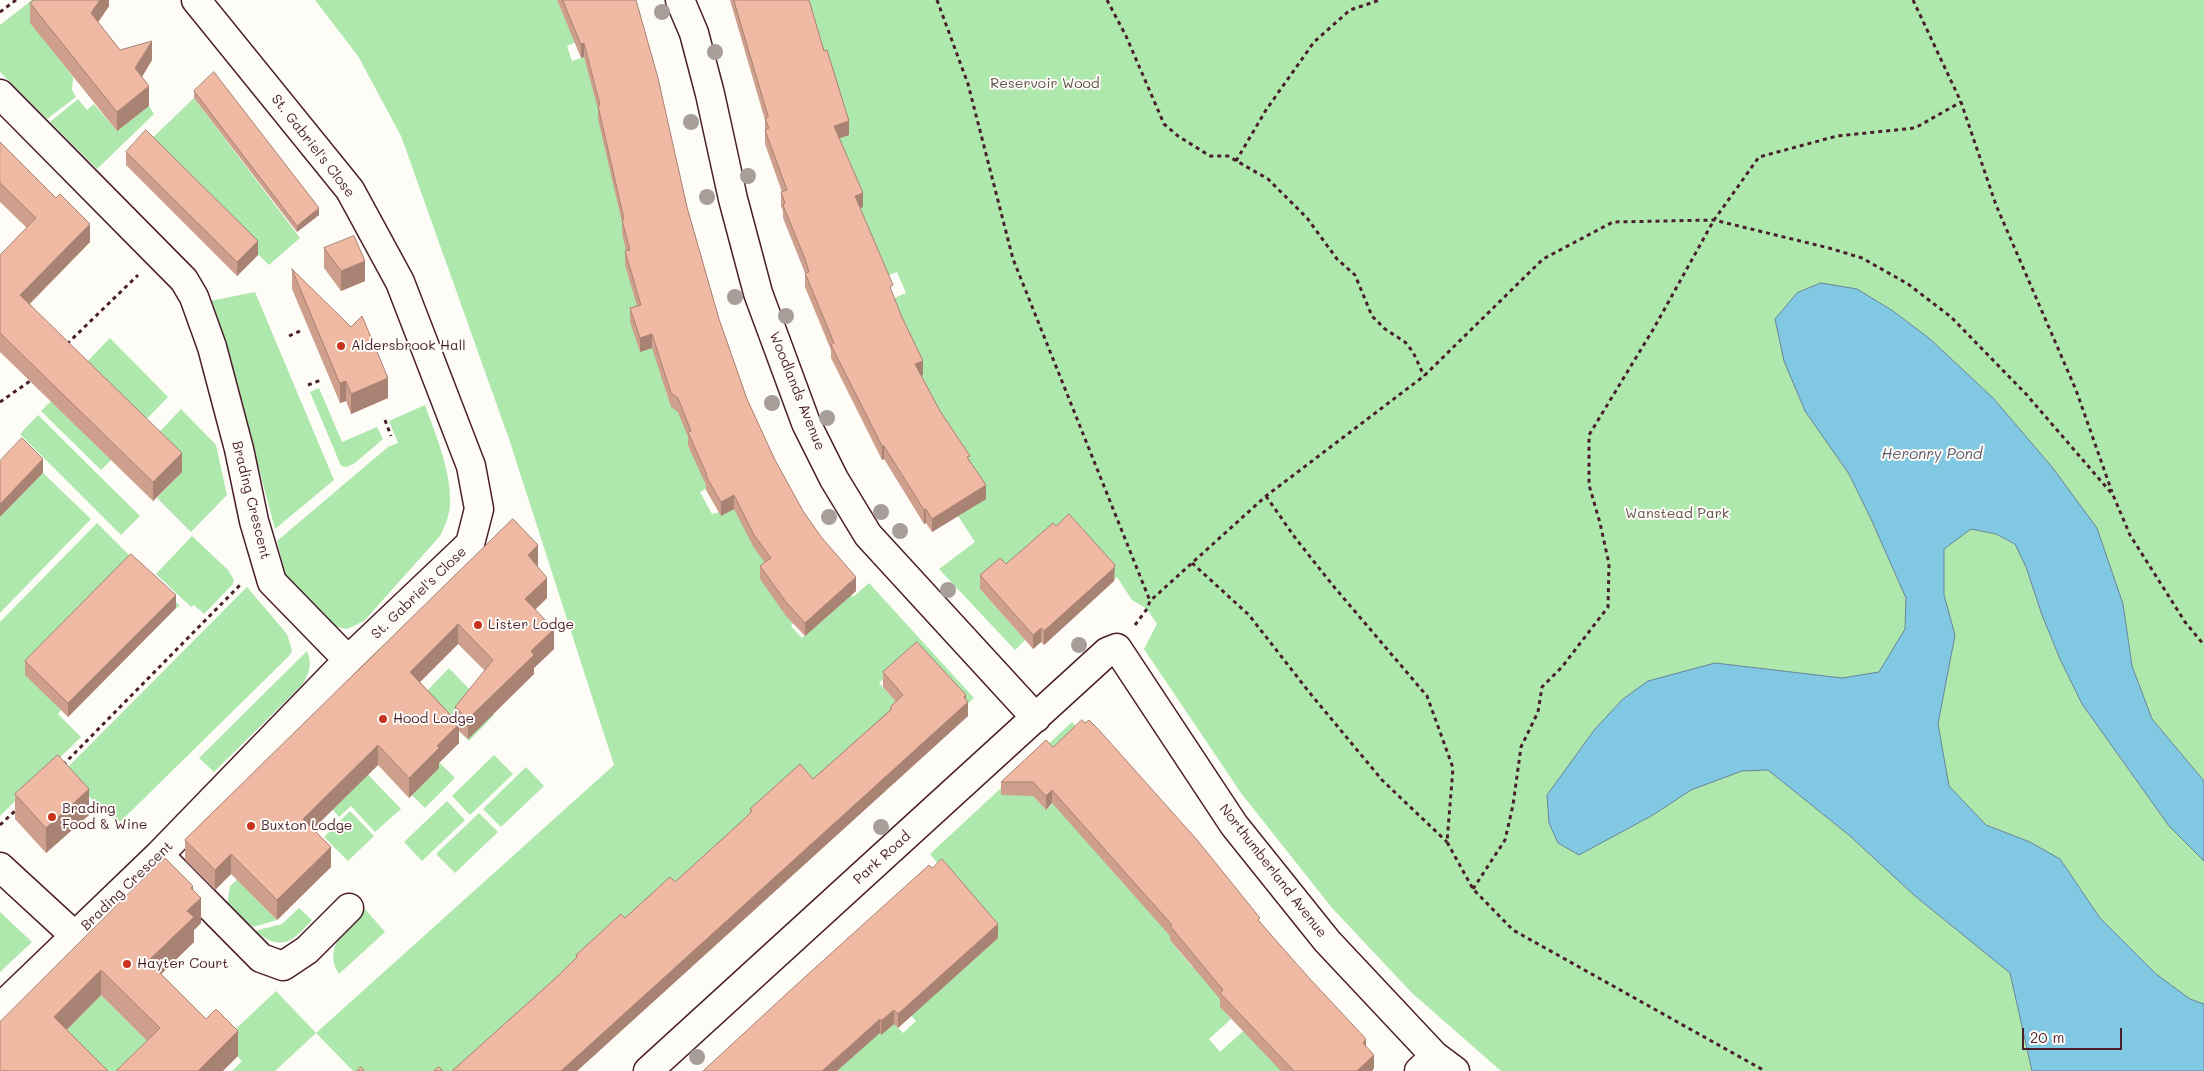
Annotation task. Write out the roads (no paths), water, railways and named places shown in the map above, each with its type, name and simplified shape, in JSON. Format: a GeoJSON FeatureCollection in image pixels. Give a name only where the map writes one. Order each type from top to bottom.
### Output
{"type":"FeatureCollection","features":[{"type":"Feature","properties":{"kind":"street","name":"St. Gabriel's Close"},"geometry":{"type":"LineString","coordinates":[[196,0],[350,190],[400,282],[472,466],[479,509],[470,544],[348,660]]}},
{"type":"Feature","properties":{"kind":"street","name":"Woodlands Avenue"},"geometry":{"type":"LineString","coordinates":[[680,0],[694,33],[710,94],[733,199],[758,293],[806,423],[834,479],[868,534],[1036,718]]}},
{"type":"Feature","properties":{"kind":"street","name":"Brading Crescent"},"geometry":{"type":"LineString","coordinates":[[0,94],[158,256],[184,280],[194,297],[208,338],[239,449],[254,521],[272,582],[348,660],[159,855],[0,1008]]}},
{"type":"Feature","properties":{"kind":"street","name":"Park Road"},"geometry":{"type":"LineString","coordinates":[[648,1071],[1107,652],[1117,648]]}},
{"type":"Feature","properties":{"kind":"street","name":"Northumberland Avenue"},"geometry":{"type":"LineString","coordinates":[[1117,648],[1234,825],[1328,941],[1436,1066]]}},
{"type":"Feature","properties":{"kind":"street"},"geometry":{"type":"LineString","coordinates":[[159,855],[261,958],[283,966],[307,950],[349,908]]}},
{"type":"Feature","properties":{"kind":"street","name":"Brading Crescent"},"geometry":{"type":"LineString","coordinates":[[0,867],[75,936]]}},
{"type":"Feature","properties":{"kind":"water","name":"Heronry Pond"},"geometry":{"type":"Polygon","coordinates":[[[1821,283],[1857,289],[1893,311],[1930,339],[1993,398],[2052,467],[2097,528],[2123,604],[2132,666],[2152,719],[2204,781],[2204,861],[2169,826],[2082,704],[2060,659],[2042,615],[2026,567],[2015,544],[1996,534],[1971,529],[1944,549],[1944,595],[1955,635],[1938,724],[1949,786],[1986,825],[2030,842],[2060,859],[2100,918],[2156,974],[2190,999],[2204,1004],[2204,1071],[2032,1071],[2010,973],[1915,896],[1850,836],[1768,770],[1742,771],[1691,790],[1653,815],[1579,855],[1558,843],[1549,823],[1547,795],[1595,729],[1623,699],[1648,681],[1715,663],[1842,678],[1879,672],[1905,629],[1906,598],[1871,519],[1849,474],[1805,411],[1784,361],[1775,319],[1797,293],[1821,283]]]}},
{"type":"Feature","properties":{"kind":"place","name":"Aldersbrook Hall"},"geometry":{"type":"Point","coordinates":[341,346]}},
{"type":"Feature","properties":{"kind":"place","name":"Lister Lodge"},"geometry":{"type":"Point","coordinates":[478,625]}},
{"type":"Feature","properties":{"kind":"place","name":"Hood Lodge"},"geometry":{"type":"Point","coordinates":[383,719]}},
{"type":"Feature","properties":{"kind":"place","name":"Brading Food & Wine"},"geometry":{"type":"Point","coordinates":[52,817]}},
{"type":"Feature","properties":{"kind":"place","name":"Buxton Lodge"},"geometry":{"type":"Point","coordinates":[251,826]}},
{"type":"Feature","properties":{"kind":"place","name":"Hayter Court"},"geometry":{"type":"Point","coordinates":[127,964]}},
{"type":"Feature","properties":{"kind":"park label","name":"Reservoir Wood"},"geometry":{"type":"Point","coordinates":[1045,84]}},
{"type":"Feature","properties":{"kind":"park label","name":"Wanstead Park"},"geometry":{"type":"Point","coordinates":[1677,514]}}]}
